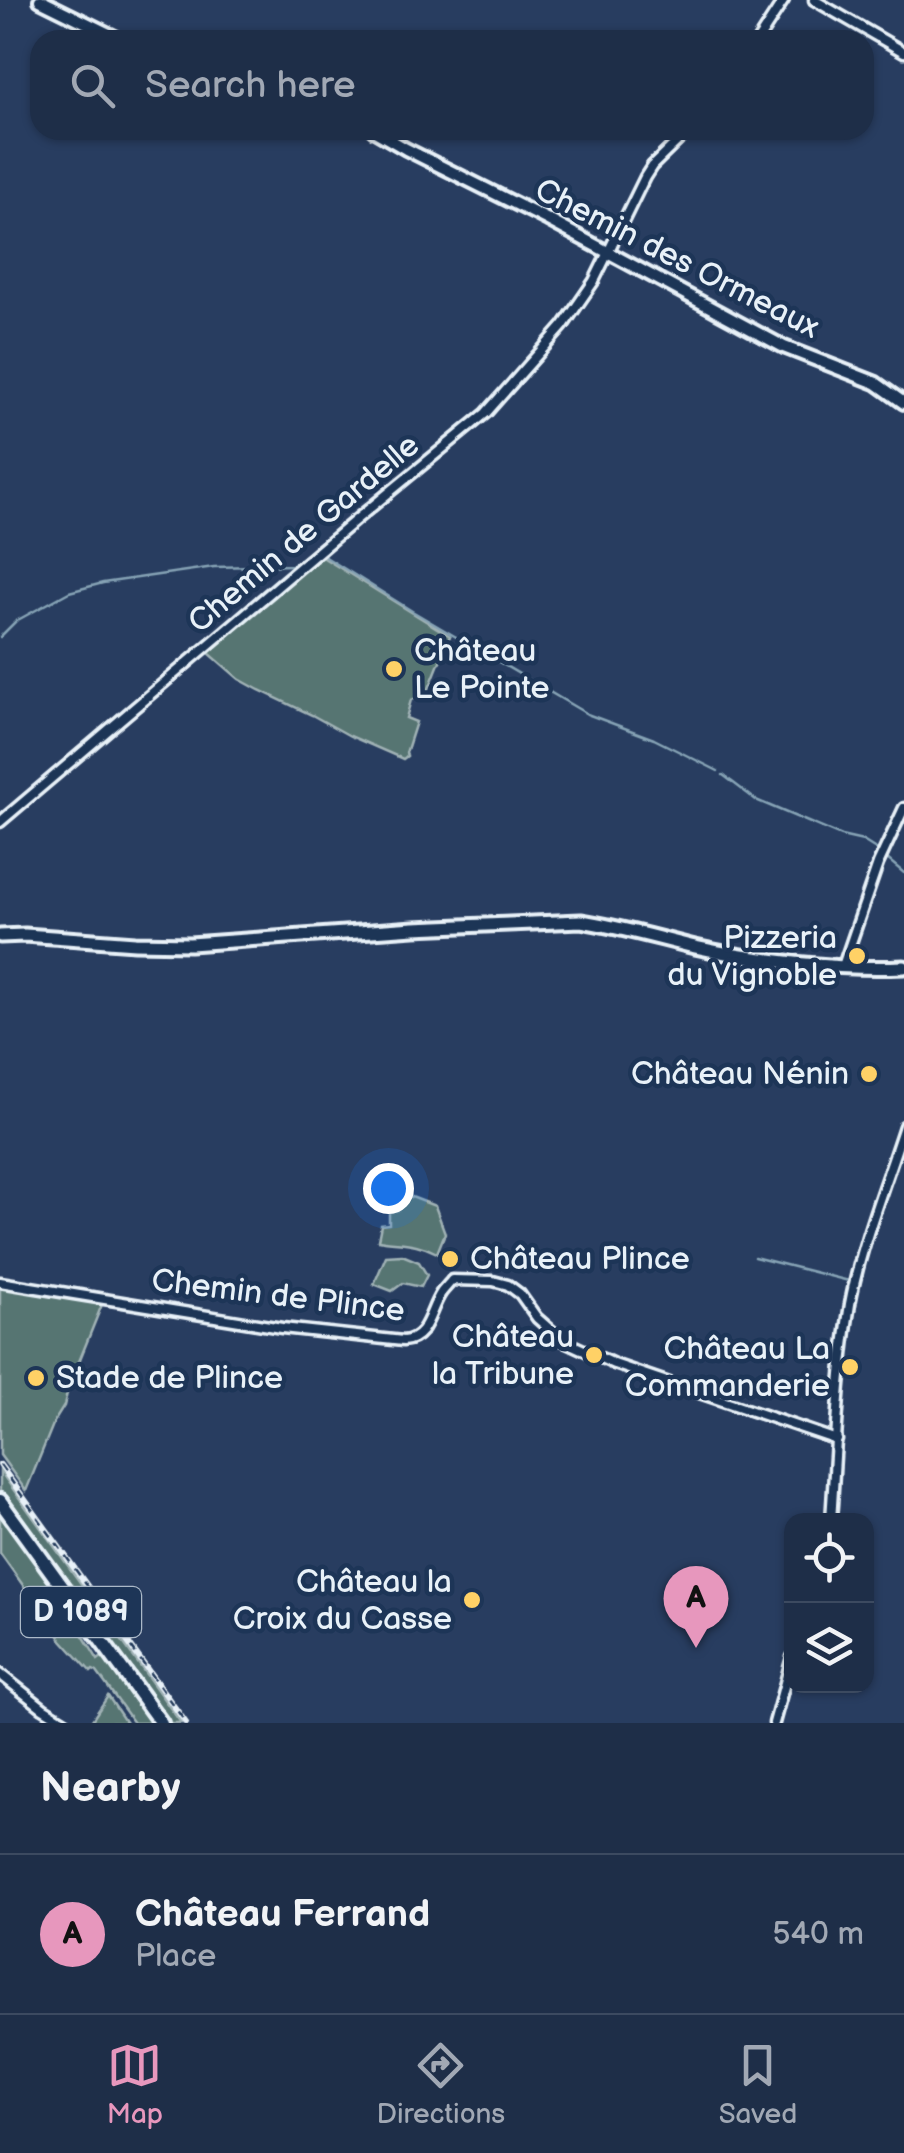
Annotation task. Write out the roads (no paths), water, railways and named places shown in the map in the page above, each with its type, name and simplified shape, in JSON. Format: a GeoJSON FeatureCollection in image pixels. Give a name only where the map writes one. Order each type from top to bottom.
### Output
{"type":"FeatureCollection","features":[{"type":"Feature","properties":{"kind":"main road"},"geometry":{"type":"LineString","coordinates":[[0,936],[25,934],[190,944],[581,921],[736,955],[843,966],[904,967]]}},
{"type":"Feature","properties":{"kind":"main road","name":"D 1089"},"geometry":{"type":"LineString","coordinates":[[0,1501],[161,1723]]}},
{"type":"Feature","properties":{"kind":"street"},"geometry":{"type":"LineString","coordinates":[[40,0],[101,30]]}},
{"type":"Feature","properties":{"kind":"street"},"geometry":{"type":"LineString","coordinates":[[764,30],[784,0]]}},
{"type":"Feature","properties":{"kind":"street"},"geometry":{"type":"LineString","coordinates":[[814,0],[866,30]]}},
{"type":"Feature","properties":{"kind":"street"},"geometry":{"type":"LineString","coordinates":[[874,35],[904,52]]}},
{"type":"Feature","properties":{"kind":"street","name":"Chemin des Ormeaux"},"geometry":{"type":"LineString","coordinates":[[390,140],[784,347],[876,382],[904,403]]}},
{"type":"Feature","properties":{"kind":"street","name":"Chemin de Gardelle"},"geometry":{"type":"LineString","coordinates":[[0,822],[486,413],[562,326],[594,280],[645,177],[678,140]]}},
{"type":"Feature","properties":{"kind":"street"},"geometry":{"type":"LineString","coordinates":[[843,966],[878,864],[904,808]]}},
{"type":"Feature","properties":{"kind":"street"},"geometry":{"type":"LineString","coordinates":[[832,1513],[842,1366],[856,1274],[904,1126]]}},
{"type":"Feature","properties":{"kind":"street","name":"Chemin de Plince"},"geometry":{"type":"LineString","coordinates":[[0,1282],[318,1333],[403,1342],[420,1334],[452,1280],[493,1282],[508,1285],[520,1294],[537,1318],[562,1340],[579,1348],[614,1364],[837,1440]]}},
{"type":"Feature","properties":{"kind":"street"},"geometry":{"type":"LineString","coordinates":[[0,1674],[67,1723]]}},
{"type":"Feature","properties":{"kind":"street"},"geometry":{"type":"LineString","coordinates":[[774,1723],[784,1686]]}},
{"type":"Feature","properties":{"kind":"waterway"},"geometry":{"type":"LineString","coordinates":[[0,637],[16,621],[69,592],[103,583],[214,567],[292,565],[313,549]]}},
{"type":"Feature","properties":{"kind":"waterway"},"geometry":{"type":"LineString","coordinates":[[324,556],[587,714],[654,739],[718,771]]}},
{"type":"Feature","properties":{"kind":"waterway"},"geometry":{"type":"LineString","coordinates":[[723,775],[756,800],[841,836],[863,841],[879,851]]}},
{"type":"Feature","properties":{"kind":"waterway"},"geometry":{"type":"LineString","coordinates":[[886,858],[904,873]]}},
{"type":"Feature","properties":{"kind":"waterway"},"geometry":{"type":"LineString","coordinates":[[883,1176],[890,1154]]}},
{"type":"Feature","properties":{"kind":"waterway"},"geometry":{"type":"LineString","coordinates":[[754,1257],[849,1281],[858,1255]]}},
{"type":"Feature","properties":{"kind":"railway"},"geometry":{"type":"LineString","coordinates":[[0,1465],[186,1723]]}},
{"type":"Feature","properties":{"kind":"place","name":"Château Le Pointe"},"geometry":{"type":"Point","coordinates":[394,669]}},
{"type":"Feature","properties":{"kind":"place","name":"Pizzeria du Vignoble"},"geometry":{"type":"Point","coordinates":[857,956]}},
{"type":"Feature","properties":{"kind":"place","name":"Château Nénin"},"geometry":{"type":"Point","coordinates":[869,1074]}},
{"type":"Feature","properties":{"kind":"place","name":"Château Plince"},"geometry":{"type":"Point","coordinates":[450,1259]}},
{"type":"Feature","properties":{"kind":"place","name":"Château la Tribune"},"geometry":{"type":"Point","coordinates":[594,1355]}},
{"type":"Feature","properties":{"kind":"place","name":"Château La Commanderie"},"geometry":{"type":"Point","coordinates":[850,1367]}},
{"type":"Feature","properties":{"kind":"place","name":"Stade de Plince"},"geometry":{"type":"Point","coordinates":[36,1378]}},
{"type":"Feature","properties":{"kind":"place","name":"Château la Croix du Casse"},"geometry":{"type":"Point","coordinates":[472,1600]}},
{"type":"Feature","properties":{"kind":"place","name":"Château Ferrand"},"geometry":{"type":"Point","coordinates":[696,1648]}}]}
